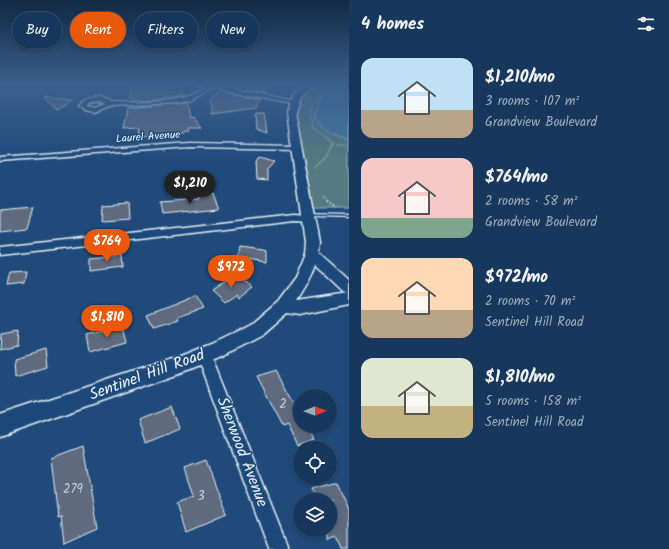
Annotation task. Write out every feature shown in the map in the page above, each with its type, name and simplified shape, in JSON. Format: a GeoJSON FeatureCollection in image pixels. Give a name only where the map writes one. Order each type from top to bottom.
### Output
{"type":"FeatureCollection","features":[{"type":"Feature","properties":{"kind":"main road","name":"Sentinel Hill Road"},"geometry":{"type":"LineString","coordinates":[[0,426],[204,356],[239,340],[256,330],[284,306],[302,280],[312,254],[313,242],[292,121],[292,111]]}},
{"type":"Feature","properties":{"kind":"main road"},"geometry":{"type":"LineString","coordinates":[[284,306],[300,308],[349,299]]}},
{"type":"Feature","properties":{"kind":"street","name":"Laurel Avenue"},"geometry":{"type":"LineString","coordinates":[[0,159],[185,145],[297,147]]}},
{"type":"Feature","properties":{"kind":"street"},"geometry":{"type":"LineString","coordinates":[[0,251],[309,217]]}},
{"type":"Feature","properties":{"kind":"street"},"geometry":{"type":"LineString","coordinates":[[312,254],[349,288]]}},
{"type":"Feature","properties":{"kind":"street","name":"Sherwood Avenue"},"geometry":{"type":"LineString","coordinates":[[204,356],[279,549]]}},
{"type":"Feature","properties":{"kind":"lane"},"geometry":{"type":"LineString","coordinates":[[309,217],[349,216]]}},
{"type":"Feature","properties":{"kind":"path"},"geometry":{"type":"LineString","coordinates":[[308,111],[313,128],[331,141],[332,144],[349,146]]}},
{"type":"Feature","properties":{"kind":"path"},"geometry":{"type":"LineString","coordinates":[[316,167],[326,157],[332,144]]}},
{"type":"Feature","properties":{"kind":"path"},"geometry":{"type":"LineString","coordinates":[[323,196],[327,203],[339,209]]}},
{"type":"Feature","properties":{"kind":"green space"},"geometry":{"type":"Polygon","coordinates":[[[294,111],[349,111],[349,208],[313,208],[300,154],[294,111]]]}},
{"type":"Feature","properties":{"kind":"water"},"geometry":{"type":"Polygon","coordinates":[[[316,111],[349,111],[349,140],[326,130],[313,117],[316,111]]]}},
{"type":"Feature","properties":{"kind":"building"},"geometry":{"type":"Polygon","coordinates":[[[127,111],[188,111],[189,118],[193,117],[202,128],[187,128],[189,131],[184,131],[183,133],[140,137],[139,127],[124,128],[127,111]]]}},
{"type":"Feature","properties":{"kind":"building"},"geometry":{"type":"Polygon","coordinates":[[[212,111],[237,111],[212,114],[212,111]]]}},
{"type":"Feature","properties":{"kind":"building"},"geometry":{"type":"Polygon","coordinates":[[[255,114],[264,114],[267,133],[256,129],[255,114]]]}},
{"type":"Feature","properties":{"kind":"building"},"geometry":{"type":"Polygon","coordinates":[[[260,157],[274,161],[267,169],[267,180],[257,179],[256,161],[260,157]]]}},
{"type":"Feature","properties":{"kind":"building"},"geometry":{"type":"Polygon","coordinates":[[[213,193],[219,208],[162,214],[160,202],[199,199],[198,195],[213,193]]]}},
{"type":"Feature","properties":{"kind":"building"},"geometry":{"type":"Polygon","coordinates":[[[127,203],[128,218],[102,220],[103,205],[127,203]]]}},
{"type":"Feature","properties":{"kind":"building"},"geometry":{"type":"Polygon","coordinates":[[[33,207],[27,228],[0,231],[0,210],[33,207]]]}},
{"type":"Feature","properties":{"kind":"building"},"geometry":{"type":"Polygon","coordinates":[[[240,247],[267,251],[267,262],[249,259],[249,263],[238,262],[240,247]]]}},
{"type":"Feature","properties":{"kind":"building"},"geometry":{"type":"Polygon","coordinates":[[[122,256],[123,267],[91,271],[91,259],[122,256]]]}},
{"type":"Feature","properties":{"kind":"building"},"geometry":{"type":"Polygon","coordinates":[[[26,272],[24,284],[6,286],[9,273],[26,272]]]}},
{"type":"Feature","properties":{"kind":"building"},"geometry":{"type":"Polygon","coordinates":[[[236,274],[252,287],[239,297],[237,294],[224,303],[211,291],[236,274]]]}},
{"type":"Feature","properties":{"kind":"building"},"geometry":{"type":"Polygon","coordinates":[[[195,296],[203,309],[177,318],[178,321],[154,329],[148,315],[195,296]]]}},
{"type":"Feature","properties":{"kind":"building"},"geometry":{"type":"Polygon","coordinates":[[[123,326],[127,342],[90,352],[87,335],[123,326]]]}},
{"type":"Feature","properties":{"kind":"building"},"geometry":{"type":"Polygon","coordinates":[[[18,331],[17,345],[0,349],[1,334],[18,331]]]}},
{"type":"Feature","properties":{"kind":"building"},"geometry":{"type":"Polygon","coordinates":[[[46,350],[48,366],[15,376],[14,359],[46,350]]]}},
{"type":"Feature","properties":{"kind":"building"},"geometry":{"type":"Polygon","coordinates":[[[276,371],[293,401],[293,433],[310,433],[314,440],[295,441],[287,425],[282,427],[256,377],[276,371]]]}},
{"type":"Feature","properties":{"kind":"building"},"geometry":{"type":"Polygon","coordinates":[[[172,407],[180,429],[145,443],[138,420],[172,407]]]}},
{"type":"Feature","properties":{"kind":"building"},"geometry":{"type":"Polygon","coordinates":[[[83,446],[97,527],[64,542],[61,516],[58,517],[51,458],[83,446]]]}},
{"type":"Feature","properties":{"kind":"building"},"geometry":{"type":"Polygon","coordinates":[[[206,460],[226,515],[186,532],[177,502],[194,496],[185,468],[206,460]]]}},
{"type":"Feature","properties":{"kind":"building"},"geometry":{"type":"Polygon","coordinates":[[[337,484],[349,509],[349,549],[343,549],[338,537],[330,540],[330,537],[337,537],[337,493],[313,493],[311,489],[325,485],[337,484]]]}}]}
